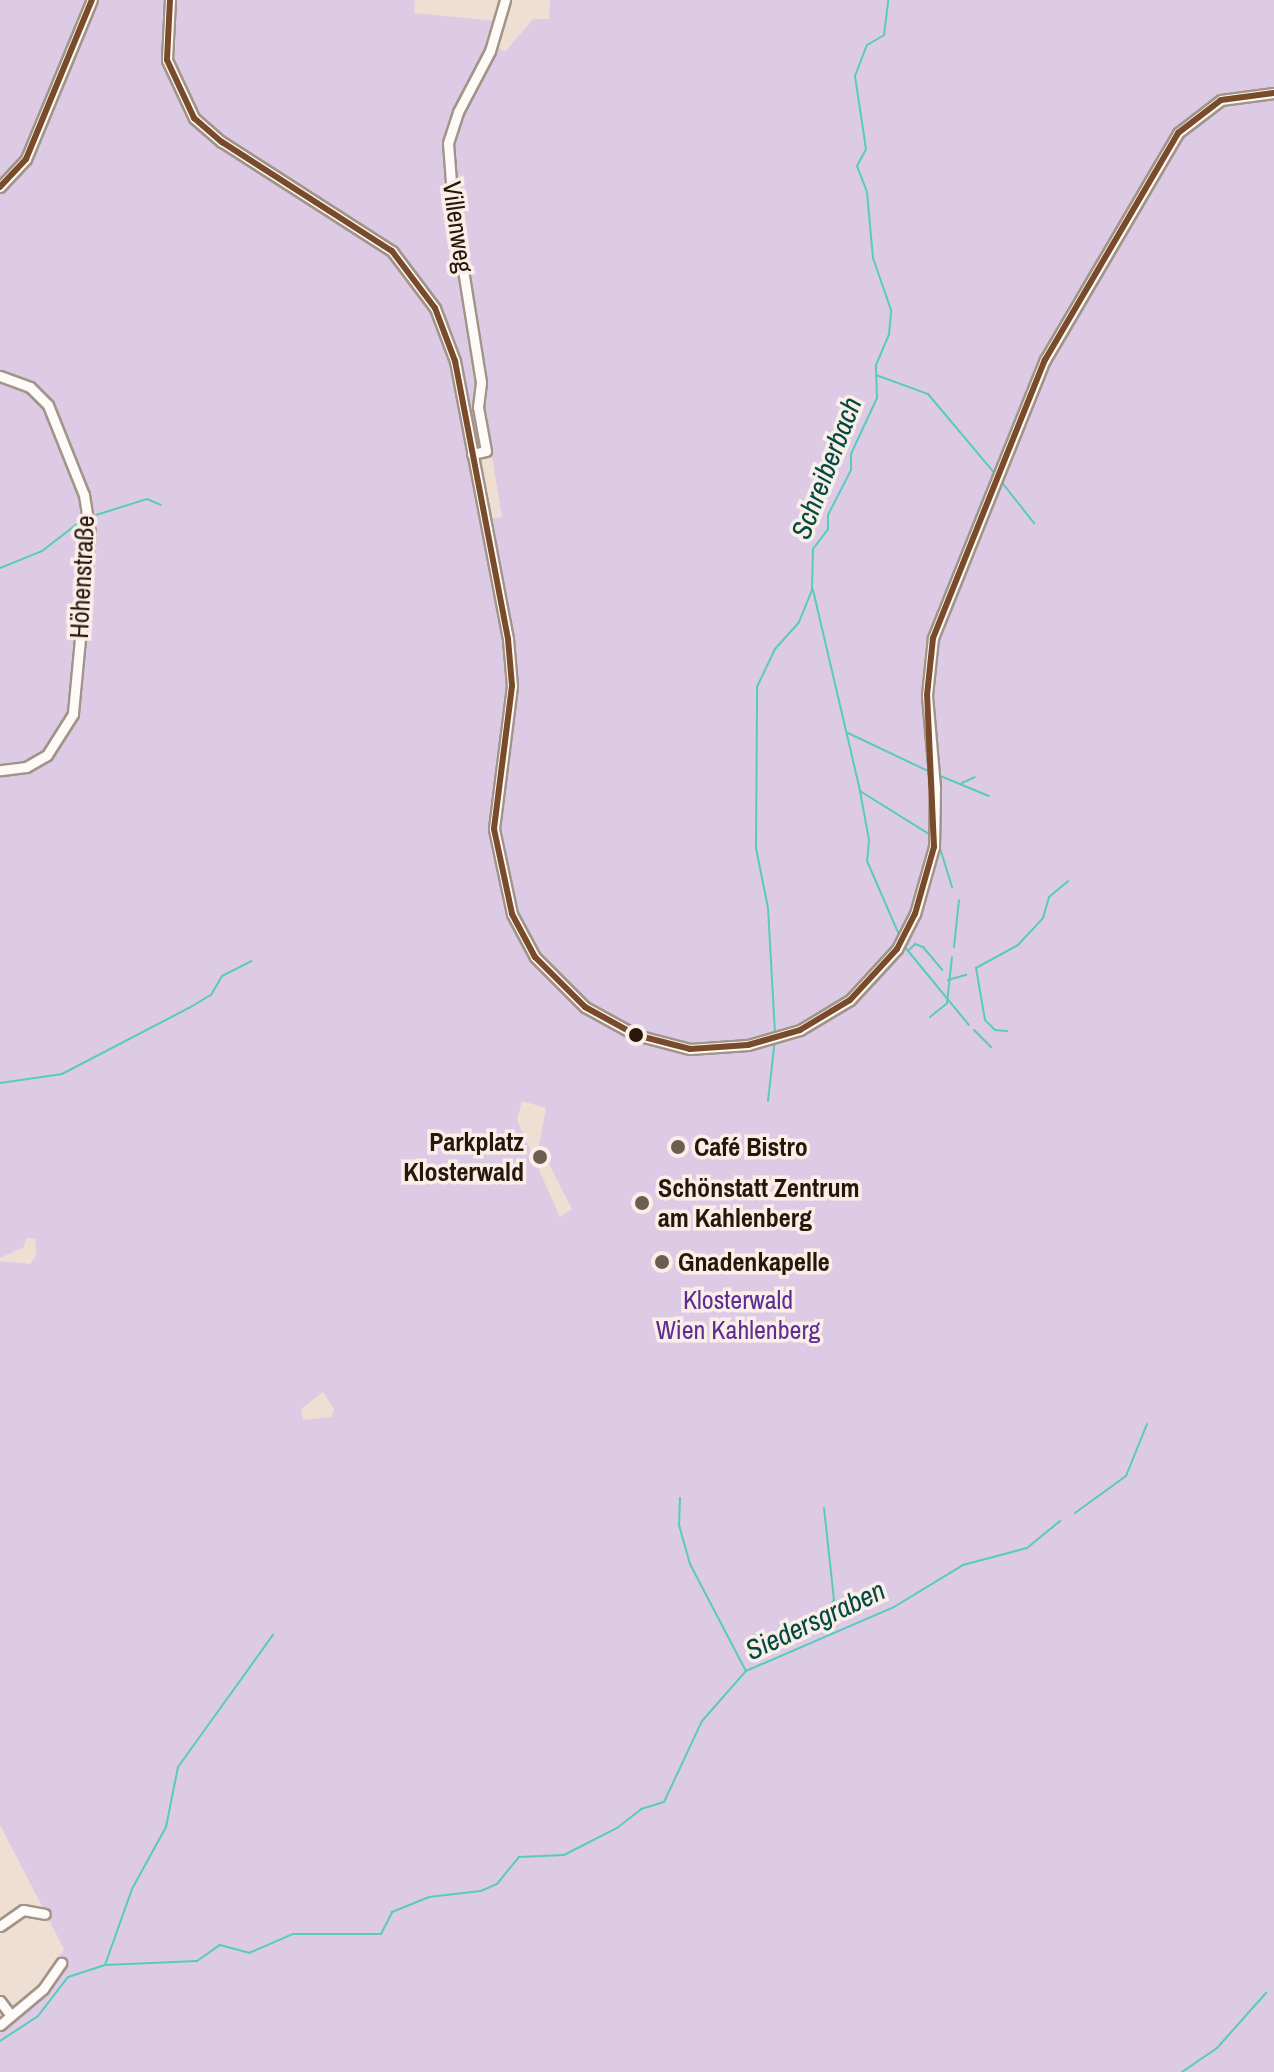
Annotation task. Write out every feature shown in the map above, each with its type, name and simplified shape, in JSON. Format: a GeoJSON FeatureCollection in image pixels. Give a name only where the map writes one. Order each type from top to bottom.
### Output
{"type":"FeatureCollection","features":[{"type":"Feature","properties":{"kind":"street"},"geometry":{"type":"LineString","coordinates":[[0,187],[26,159],[92,0]]}},
{"type":"Feature","properties":{"kind":"street"},"geometry":{"type":"LineString","coordinates":[[170,0],[167,60],[179,94],[194,118],[222,142],[378,240],[424,290],[451,346],[511,669],[494,800],[495,845],[502,884],[520,931],[554,980],[623,1030],[690,1049],[748,1045],[791,1034],[850,1000],[897,949],[907,933],[930,868],[935,787],[927,695],[933,638],[991,489],[1053,344],[1131,209],[1192,119],[1230,97],[1274,93]]}},
{"type":"Feature","properties":{"kind":"street","name":"Villenweg"},"geometry":{"type":"LineString","coordinates":[[472,454],[486,451],[478,407],[481,382],[453,208],[448,143],[458,112],[490,51],[505,0]]}},
{"type":"Feature","properties":{"kind":"street","name":"Höhenstraße"},"geometry":{"type":"LineString","coordinates":[[0,376],[40,395],[69,457],[90,524],[73,714],[47,755],[26,767],[0,770]]}},
{"type":"Feature","properties":{"kind":"street"},"geometry":{"type":"LineString","coordinates":[[0,1926],[23,1910],[45,1914]]}},
{"type":"Feature","properties":{"kind":"street"},"geometry":{"type":"LineString","coordinates":[[0,2025],[9,2013],[43,1989],[61,1963]]}},
{"type":"Feature","properties":{"kind":"street"},"geometry":{"type":"LineString","coordinates":[[0,2001],[9,2013]]}},
{"type":"Feature","properties":{"kind":"green space","name":"Klosterwald Wien Kahlenberg"},"geometry":{"type":"Polygon","coordinates":[[[0,0],[415,0],[414,13],[497,21],[491,43],[505,52],[533,19],[549,19],[550,0],[1274,0],[1274,2072],[0,2072],[0,2029],[40,1988],[64,1949],[0,1825],[0,1261],[30,1264],[36,1256],[35,1239],[26,1238],[24,1247],[0,1258],[0,0]],[[477,447],[489,519],[502,517],[491,451],[477,447]],[[522,1101],[517,1120],[560,1217],[572,1209],[539,1145],[546,1108],[522,1101]],[[323,1392],[301,1409],[303,1420],[332,1417],[334,1409],[323,1392]]]}},
{"type":"Feature","properties":{"kind":"waterway","name":"Schreiberbach"},"geometry":{"type":"LineString","coordinates":[[775,1033],[768,908],[756,848],[757,687],[775,649],[799,622],[812,589],[813,549],[828,529],[828,515],[851,470],[851,454],[877,398],[876,365],[889,335],[891,310],[873,258],[867,192],[857,166],[866,149],[855,76],[867,45],[884,35],[888,0]]}},
{"type":"Feature","properties":{"kind":"waterway"},"geometry":{"type":"LineString","coordinates":[[876,375],[928,394],[996,475]]}},
{"type":"Feature","properties":{"kind":"waterway"},"geometry":{"type":"LineString","coordinates":[[1000,480],[1034,523]]}},
{"type":"Feature","properties":{"kind":"waterway"},"geometry":{"type":"LineString","coordinates":[[96,515],[147,499],[161,505]]}},
{"type":"Feature","properties":{"kind":"waterway"},"geometry":{"type":"LineString","coordinates":[[0,568],[42,551],[81,521]]}},
{"type":"Feature","properties":{"kind":"waterway"},"geometry":{"type":"LineString","coordinates":[[813,590],[860,791],[869,840],[867,861],[900,937]]}},
{"type":"Feature","properties":{"kind":"waterway"},"geometry":{"type":"LineString","coordinates":[[848,733],[928,771]]}},
{"type":"Feature","properties":{"kind":"waterway"},"geometry":{"type":"LineString","coordinates":[[938,775],[989,796]]}},
{"type":"Feature","properties":{"kind":"waterway"},"geometry":{"type":"LineString","coordinates":[[962,783],[975,777]]}},
{"type":"Feature","properties":{"kind":"waterway"},"geometry":{"type":"LineString","coordinates":[[860,791],[929,834]]}},
{"type":"Feature","properties":{"kind":"waterway"},"geometry":{"type":"LineString","coordinates":[[940,848],[952,887]]}},
{"type":"Feature","properties":{"kind":"waterway"},"geometry":{"type":"LineString","coordinates":[[1007,1031],[995,1030],[985,1020],[976,968],[1018,945],[1043,918],[1049,897],[1068,881]]}},
{"type":"Feature","properties":{"kind":"waterway"},"geometry":{"type":"LineString","coordinates":[[954,947],[959,900]]}},
{"type":"Feature","properties":{"kind":"waterway"},"geometry":{"type":"LineString","coordinates":[[908,951],[915,944],[923,947],[942,970]]}},
{"type":"Feature","properties":{"kind":"waterway"},"geometry":{"type":"LineString","coordinates":[[904,946],[969,1025]]}},
{"type":"Feature","properties":{"kind":"waterway"},"geometry":{"type":"LineString","coordinates":[[930,1017],[947,1003],[952,957]]}},
{"type":"Feature","properties":{"kind":"waterway"},"geometry":{"type":"LineString","coordinates":[[0,1083],[62,1074],[211,995],[222,976],[251,961]]}},
{"type":"Feature","properties":{"kind":"waterway"},"geometry":{"type":"LineString","coordinates":[[948,980],[966,975]]}},
{"type":"Feature","properties":{"kind":"waterway"},"geometry":{"type":"LineString","coordinates":[[974,1030],[991,1047]]}},
{"type":"Feature","properties":{"kind":"waterway","name":"Schreiberbach"},"geometry":{"type":"LineString","coordinates":[[768,1101],[775,1039]]}},
{"type":"Feature","properties":{"kind":"waterway","name":"Siedersgraben"},"geometry":{"type":"LineString","coordinates":[[1075,1513],[1126,1476],[1147,1424]]}},
{"type":"Feature","properties":{"kind":"waterway"},"geometry":{"type":"LineString","coordinates":[[680,1498],[679,1525],[690,1564],[746,1671]]}},
{"type":"Feature","properties":{"kind":"waterway"},"geometry":{"type":"LineString","coordinates":[[824,1508],[834,1600],[825,1615],[832,1633]]}},
{"type":"Feature","properties":{"kind":"waterway","name":"Siedersgraben"},"geometry":{"type":"LineString","coordinates":[[0,2041],[38,2016],[68,1977],[105,1965],[197,1961],[220,1945],[249,1953],[293,1934],[381,1934],[392,1912],[429,1897],[481,1891],[497,1884],[519,1857],[564,1855],[617,1828],[641,1809],[664,1802],[702,1721],[746,1671],[894,1607],[963,1565],[1027,1548],[1060,1521]]}},
{"type":"Feature","properties":{"kind":"waterway"},"geometry":{"type":"LineString","coordinates":[[105,1965],[132,1889],[166,1827],[178,1767],[273,1635]]}},
{"type":"Feature","properties":{"kind":"waterway"},"geometry":{"type":"LineString","coordinates":[[1182,2072],[1217,2048],[1266,1993]]}},
{"type":"Feature","properties":{"kind":"transit line"},"geometry":{"type":"LineString","coordinates":[[0,187],[26,159],[92,0]]}},
{"type":"Feature","properties":{"kind":"transit line"},"geometry":{"type":"LineString","coordinates":[[170,0],[167,60],[194,118],[222,142],[392,251],[435,308],[455,361],[508,639],[512,686],[494,829],[512,914],[535,957],[585,1007],[636,1035],[690,1049],[748,1045],[800,1030],[850,1000],[897,949],[915,914],[934,847],[927,695],[933,638],[1045,360],[1178,133],[1221,100],[1274,93]]}},
{"type":"Feature","properties":{"kind":"place","name":"Café Bistro"},"geometry":{"type":"Point","coordinates":[678,1147]}},
{"type":"Feature","properties":{"kind":"place","name":"Parkplatz Klosterwald"},"geometry":{"type":"Point","coordinates":[540,1157]}},
{"type":"Feature","properties":{"kind":"place","name":"Schönstatt Zentrum am Kahlenberg"},"geometry":{"type":"Point","coordinates":[642,1203]}},
{"type":"Feature","properties":{"kind":"place","name":"Gnadenkapelle"},"geometry":{"type":"Point","coordinates":[662,1262]}}]}
